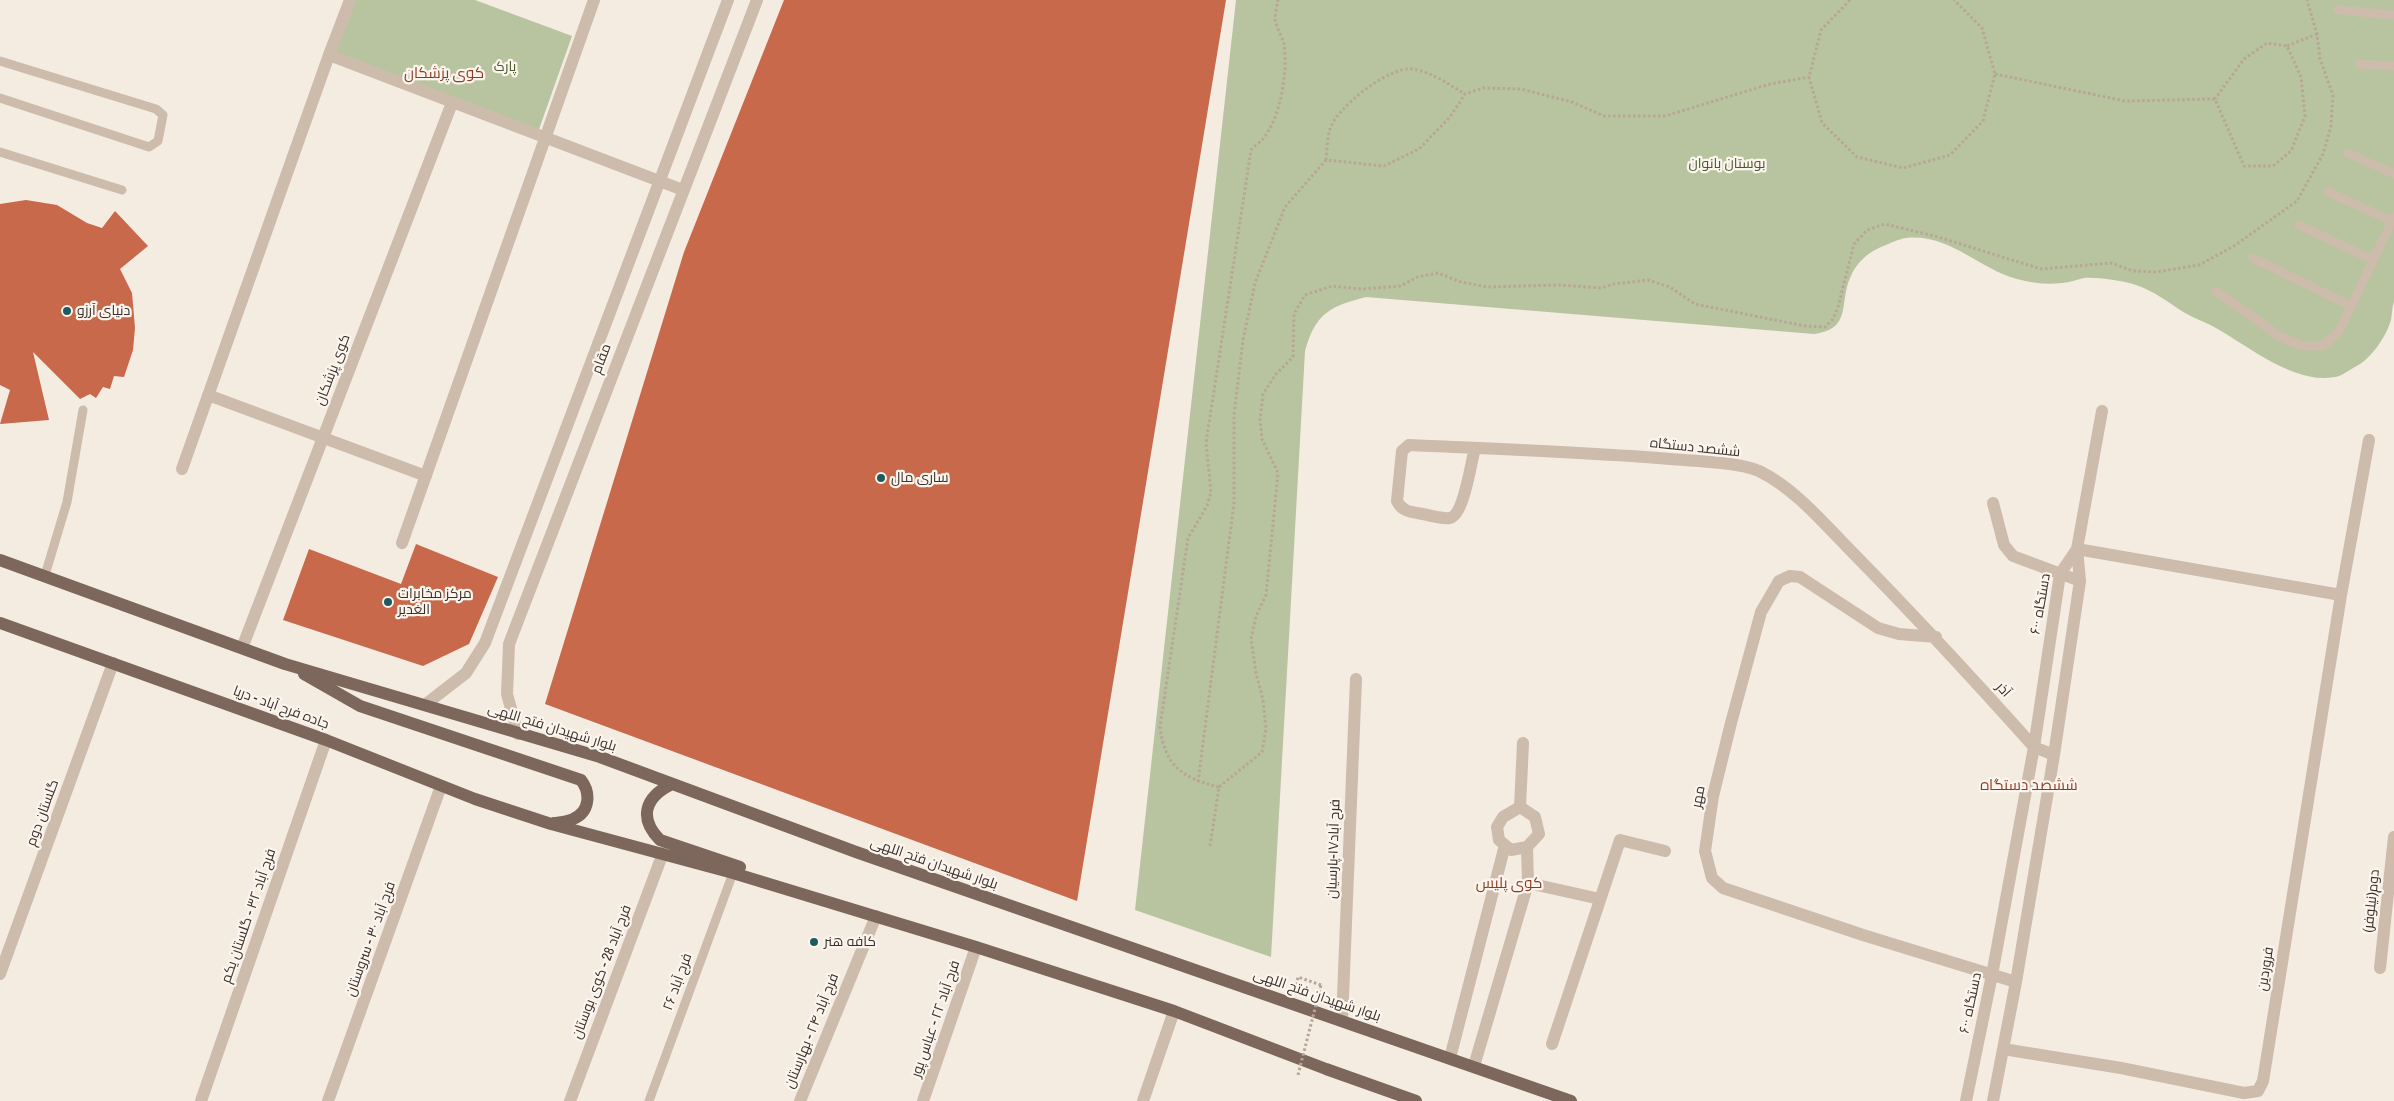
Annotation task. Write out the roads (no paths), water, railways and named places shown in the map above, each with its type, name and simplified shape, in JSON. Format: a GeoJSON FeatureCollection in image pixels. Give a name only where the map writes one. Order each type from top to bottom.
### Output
{"type":"FeatureCollection","features":[{"type":"Feature","properties":{"kind":"main road"},"geometry":{"type":"LineString","coordinates":[[0,560],[285,664],[360,706],[581,780],[588,788],[588,801],[583,812],[573,819],[551,824]]}},
{"type":"Feature","properties":{"kind":"main road","name":"جاده فرح آباد - دریا"},"geometry":{"type":"LineString","coordinates":[[0,623],[326,740],[441,786],[551,824]]}},
{"type":"Feature","properties":{"kind":"main road","name":"بلوار شهیدان فتح اللهی"},"geometry":{"type":"LineString","coordinates":[[285,664],[426,704],[518,734],[600,757],[856,852],[1571,1101]]}},
{"type":"Feature","properties":{"kind":"main road"},"geometry":{"type":"LineString","coordinates":[[672,784],[656,793],[649,804],[645,818],[650,831],[660,840],[782,880],[803,894]]}},
{"type":"Feature","properties":{"kind":"main road"},"geometry":{"type":"LineString","coordinates":[[551,824],[733,873],[976,946],[1174,1011],[1416,1101]]}},
{"type":"Feature","properties":{"kind":"street"},"geometry":{"type":"LineString","coordinates":[[182,469],[329,54],[350,0]]}},
{"type":"Feature","properties":{"kind":"street"},"geometry":{"type":"LineString","coordinates":[[402,543],[594,0]]}},
{"type":"Feature","properties":{"kind":"street","name":"مقام"},"geometry":{"type":"LineString","coordinates":[[426,704],[466,672],[485,643],[728,0]]}},
{"type":"Feature","properties":{"kind":"street","name":"مقام"},"geometry":{"type":"LineString","coordinates":[[518,734],[507,694],[509,644],[757,0]]}},
{"type":"Feature","properties":{"kind":"street"},"geometry":{"type":"LineString","coordinates":[[329,54],[452,103],[683,190]]}},
{"type":"Feature","properties":{"kind":"street","name":"کوی پزشکان"},"geometry":{"type":"LineString","coordinates":[[242,648],[452,103]]}},
{"type":"Feature","properties":{"kind":"street"},"geometry":{"type":"LineString","coordinates":[[208,395],[426,476]]}},
{"type":"Feature","properties":{"kind":"street"},"geometry":{"type":"LineString","coordinates":[[1993,1101],[2016,982],[2054,755],[2080,580],[2077,549],[2102,410]]}},
{"type":"Feature","properties":{"kind":"street"},"geometry":{"type":"LineString","coordinates":[[2077,549],[2341,595],[2369,440]]}},
{"type":"Feature","properties":{"kind":"street","name":"ششصد دستگاه"},"geometry":{"type":"LineString","coordinates":[[1475,448],[1461,506],[1456,515],[1449,518],[1405,510],[1400,507],[1397,502],[1402,451],[1409,445],[1475,448],[1709,462],[1758,470],[1799,500],[1936,637]]}},
{"type":"Feature","properties":{"kind":"street"},"geometry":{"type":"LineString","coordinates":[[1993,504],[2004,545],[2013,556],[2080,580]]}},
{"type":"Feature","properties":{"kind":"street","name":"۶۰۰ دستگاه"},"geometry":{"type":"LineString","coordinates":[[1966,1101],[1992,976],[2034,747],[2060,574],[2077,549]]}},
{"type":"Feature","properties":{"kind":"street","name":"مهر"},"geometry":{"type":"LineString","coordinates":[[1936,637],[1890,632],[1878,628],[1800,577],[1790,576],[1779,581],[1761,612],[1730,723],[1713,796],[1705,851],[1712,878],[1723,888],[1863,935],[2016,982]]}},
{"type":"Feature","properties":{"kind":"street","name":"فروردین"},"geometry":{"type":"LineString","coordinates":[[2003,1049],[2121,1068],[2244,1093],[2258,1091],[2264,1081],[2341,595]]}},
{"type":"Feature","properties":{"kind":"street","name":"آذر"},"geometry":{"type":"LineString","coordinates":[[1936,637],[2034,747],[2054,755]]}},
{"type":"Feature","properties":{"kind":"street","name":"گلستان دوم"},"geometry":{"type":"LineString","coordinates":[[0,974],[113,663]]}},
{"type":"Feature","properties":{"kind":"street","name":"فرح آباد۱۷-پارسیان"},"geometry":{"type":"LineString","coordinates":[[1342,1021],[1356,679]]}},
{"type":"Feature","properties":{"kind":"street","name":"فرح آباد ۳۲ - گلستان یکم"},"geometry":{"type":"LineString","coordinates":[[201,1101],[326,740]]}},
{"type":"Feature","properties":{"kind":"street"},"geometry":{"type":"LineString","coordinates":[[1520,807],[1523,743]]}},
{"type":"Feature","properties":{"kind":"street","name":"فرح آباد ۳۰ - سروستان"},"geometry":{"type":"LineString","coordinates":[[328,1101],[441,786]]}},
{"type":"Feature","properties":{"kind":"street"},"geometry":{"type":"LineString","coordinates":[[1520,807],[1535,817],[1539,834],[1527,847],[1512,850],[1499,840],[1497,827],[1503,817],[1520,807]]}},
{"type":"Feature","properties":{"kind":"street","name":"دوم(نیلوفر)"},"geometry":{"type":"LineString","coordinates":[[2380,968],[2394,837]]}},
{"type":"Feature","properties":{"kind":"street"},"geometry":{"type":"LineString","coordinates":[[1552,1044],[1620,840],[1665,851]]}},
{"type":"Feature","properties":{"kind":"street"},"geometry":{"type":"LineString","coordinates":[[1450,1058],[1505,845]]}},
{"type":"Feature","properties":{"kind":"street"},"geometry":{"type":"LineString","coordinates":[[1474,1066],[1528,883],[1527,847]]}},
{"type":"Feature","properties":{"kind":"street","name":"فرح آباد 28 - کوی بوستان"},"geometry":{"type":"LineString","coordinates":[[570,1101],[663,853]]}},
{"type":"Feature","properties":{"kind":"street"},"geometry":{"type":"LineString","coordinates":[[1528,883],[1600,899]]}},
{"type":"Feature","properties":{"kind":"street","name":"فرح آباد ۲۴ - بهارستان"},"geometry":{"type":"LineString","coordinates":[[800,1101],[876,916]]}},
{"type":"Feature","properties":{"kind":"street","name":"فرح آباد ۲۲ - عباس پور"},"geometry":{"type":"LineString","coordinates":[[923,1101],[976,946]]}},
{"type":"Feature","properties":{"kind":"street"},"geometry":{"type":"LineString","coordinates":[[1142,1101],[1174,1011]]}},
{"type":"Feature","properties":{"kind":"lane"},"geometry":{"type":"LineString","coordinates":[[2338,10],[2394,16]]}},
{"type":"Feature","properties":{"kind":"lane"},"geometry":{"type":"LineString","coordinates":[[0,61],[156,109],[163,115],[162,129],[158,141],[149,147],[0,98]]}},
{"type":"Feature","properties":{"kind":"lane"},"geometry":{"type":"LineString","coordinates":[[2359,64],[2394,66]]}},
{"type":"Feature","properties":{"kind":"lane"},"geometry":{"type":"LineString","coordinates":[[0,152],[122,190]]}},
{"type":"Feature","properties":{"kind":"lane"},"geometry":{"type":"LineString","coordinates":[[2348,153],[2394,174]]}},
{"type":"Feature","properties":{"kind":"lane"},"geometry":{"type":"LineString","coordinates":[[2216,291],[2279,336],[2302,346],[2324,346],[2339,331],[2393,219],[2328,192]]}},
{"type":"Feature","properties":{"kind":"lane"},"geometry":{"type":"LineString","coordinates":[[2299,225],[2373,260]]}},
{"type":"Feature","properties":{"kind":"lane"},"geometry":{"type":"LineString","coordinates":[[2253,258],[2351,306]]}},
{"type":"Feature","properties":{"kind":"lane"},"geometry":{"type":"LineString","coordinates":[[45,575],[67,502],[83,410]]}},
{"type":"Feature","properties":{"kind":"lane","name":"فرح آباد ۲۶"},"geometry":{"type":"LineString","coordinates":[[649,1101],[733,873]]}},
{"type":"Feature","properties":{"kind":"place","name":"دنیای آرزو"},"geometry":{"type":"Point","coordinates":[67,311]}},
{"type":"Feature","properties":{"kind":"place","name":"ساری مال"},"geometry":{"type":"Point","coordinates":[881,478]}},
{"type":"Feature","properties":{"kind":"place","name":"مرکز مخابرات الغدیر"},"geometry":{"type":"Point","coordinates":[388,602]}},
{"type":"Feature","properties":{"kind":"place","name":"کافه هنر"},"geometry":{"type":"Point","coordinates":[814,942]}},
{"type":"Feature","properties":{"kind":"district","name":"کوی پزشکان"},"geometry":{"type":"Point","coordinates":[444,74]}},
{"type":"Feature","properties":{"kind":"district","name":"ششصد دستگاه"},"geometry":{"type":"Point","coordinates":[2029,786]}},
{"type":"Feature","properties":{"kind":"district","name":"کوی پلیس"},"geometry":{"type":"Point","coordinates":[1509,884]}},
{"type":"Feature","properties":{"kind":"park label","name":"پارک"},"geometry":{"type":"Point","coordinates":[505,67]}},
{"type":"Feature","properties":{"kind":"park label","name":"بوستان بانوان"},"geometry":{"type":"Point","coordinates":[1727,164]}}]}
